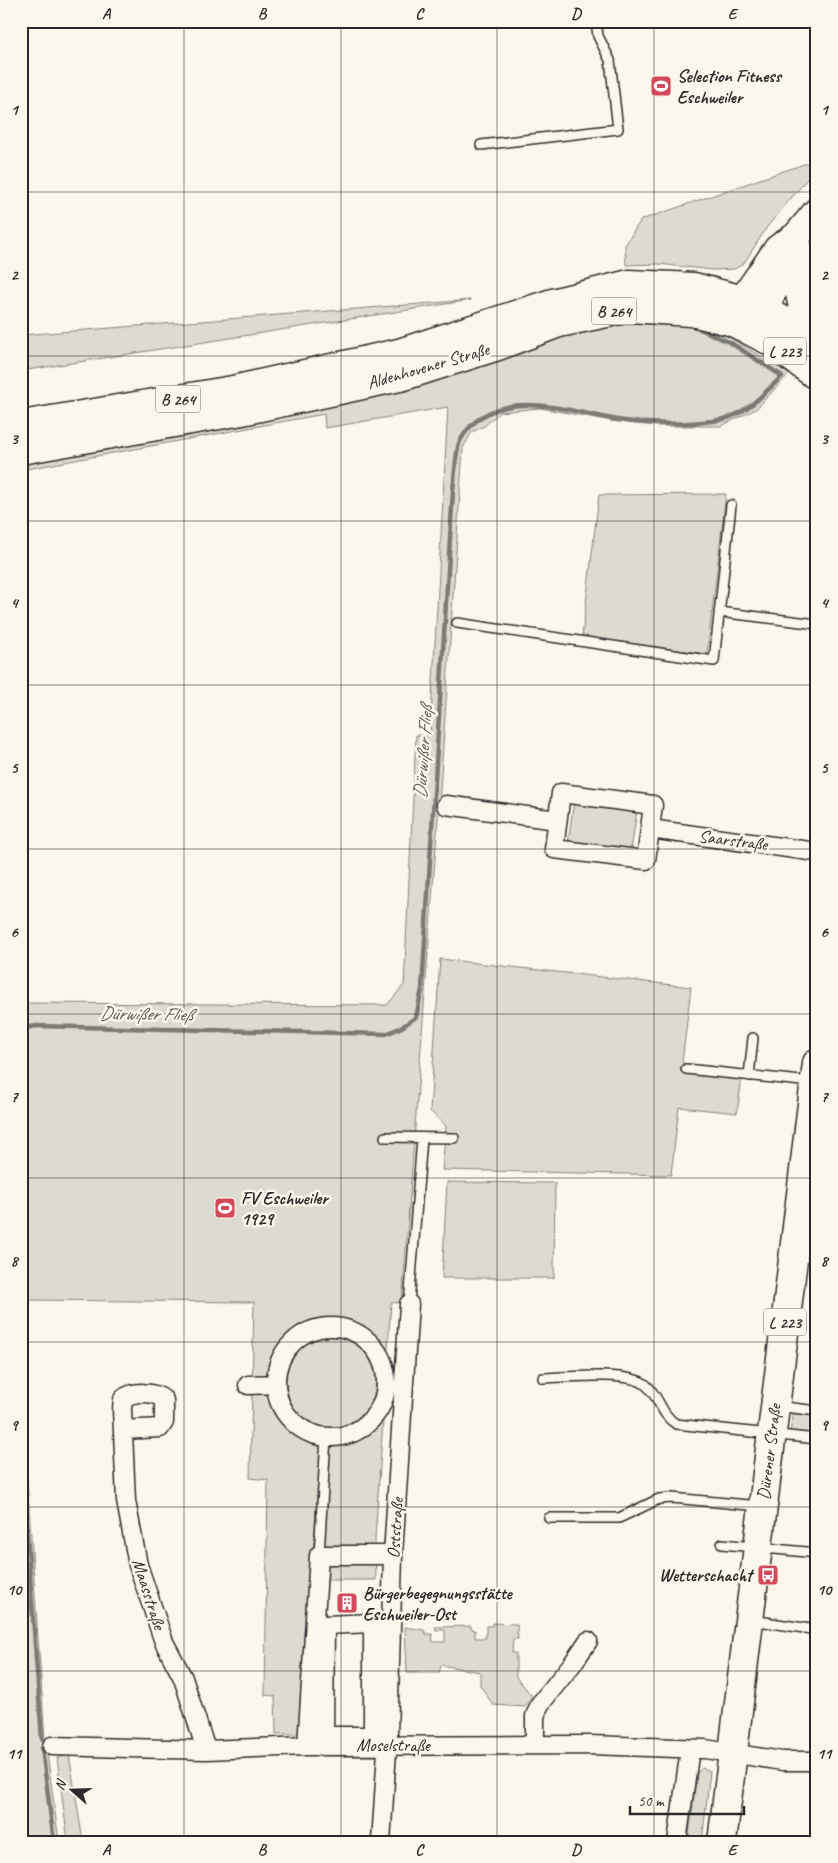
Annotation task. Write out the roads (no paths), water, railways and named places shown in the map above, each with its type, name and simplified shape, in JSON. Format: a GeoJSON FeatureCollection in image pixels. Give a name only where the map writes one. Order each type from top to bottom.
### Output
{"type":"FeatureCollection","features":[{"type":"Feature","properties":{"kind":"main road"},"geometry":{"type":"LineString","coordinates":[[747,315],[778,249],[797,236],[817,212]]}},
{"type":"Feature","properties":{"kind":"main road"},"geometry":{"type":"LineString","coordinates":[[797,236],[798,285],[803,308],[817,335]]}},
{"type":"Feature","properties":{"kind":"main road","name":"Aldenhovener Straße"},"geometry":{"type":"LineString","coordinates":[[21,426],[233,390],[399,354],[552,303],[629,284],[694,287],[747,315],[817,376]]}},
{"type":"Feature","properties":{"kind":"main road","name":"Aldenhovener Straße"},"geometry":{"type":"LineString","coordinates":[[21,450],[242,412],[404,376],[498,346],[560,323],[630,308],[747,315]]}},
{"type":"Feature","properties":{"kind":"main road","name":"L 223"},"geometry":{"type":"LineString","coordinates":[[747,315],[817,344]]}},
{"type":"Feature","properties":{"kind":"main road","name":"Dürener Straße"},"geometry":{"type":"LineString","coordinates":[[722,1842],[775,1406],[811,1167],[815,1089]]}},
{"type":"Feature","properties":{"kind":"street"},"geometry":{"type":"LineString","coordinates":[[561,793],[653,805],[650,829],[646,860],[554,849],[561,793]]}},
{"type":"Feature","properties":{"kind":"street"},"geometry":{"type":"LineString","coordinates":[[446,805],[557,820]]}},
{"type":"Feature","properties":{"kind":"street","name":"Saarstraße"},"geometry":{"type":"LineString","coordinates":[[650,829],[817,852]]}},
{"type":"Feature","properties":{"kind":"street","name":"Oststraße"},"geometry":{"type":"LineString","coordinates":[[381,1842],[388,1745],[382,1636],[393,1555],[409,1304]]}},
{"type":"Feature","properties":{"kind":"street"},"geometry":{"type":"LineString","coordinates":[[324,1326],[344,1328],[360,1334],[374,1346],[384,1367],[386,1386],[378,1411],[367,1423],[345,1435],[326,1437],[302,1429],[290,1420],[279,1402],[275,1384],[277,1368],[287,1347],[307,1331],[324,1326]]}},
{"type":"Feature","properties":{"kind":"street"},"geometry":{"type":"LineString","coordinates":[[248,1385],[275,1384]]}},
{"type":"Feature","properties":{"kind":"street"},"geometry":{"type":"LineString","coordinates":[[386,1386],[404,1386]]}},
{"type":"Feature","properties":{"kind":"street","name":"Maasstraße"},"geometry":{"type":"LineString","coordinates":[[123,1430],[126,1501],[138,1565],[164,1642],[184,1678],[206,1750]]}},
{"type":"Feature","properties":{"kind":"street"},"geometry":{"type":"LineString","coordinates":[[307,1746],[320,1636],[326,1625],[373,1624],[382,1636],[373,1736],[324,1736],[320,1636],[319,1555],[393,1555]]}},
{"type":"Feature","properties":{"kind":"street"},"geometry":{"type":"LineString","coordinates":[[535,1745],[535,1716],[540,1704],[588,1641]]}},
{"type":"Feature","properties":{"kind":"street","name":"Moselstraße"},"geometry":{"type":"LineString","coordinates":[[52,1746],[206,1750],[388,1745],[690,1748],[733,1752],[782,1761],[817,1762]]}},
{"type":"Feature","properties":{"kind":"street"},"geometry":{"type":"LineString","coordinates":[[678,1842],[690,1748]]}},
{"type":"Feature","properties":{"kind":"lane"},"geometry":{"type":"LineString","coordinates":[[481,145],[618,129],[610,60],[598,36],[596,21]]}},
{"type":"Feature","properties":{"kind":"lane"},"geometry":{"type":"LineString","coordinates":[[457,623],[714,661],[731,505]]}},
{"type":"Feature","properties":{"kind":"lane"},"geometry":{"type":"LineString","coordinates":[[719,612],[817,624]]}},
{"type":"Feature","properties":{"kind":"lane"},"geometry":{"type":"LineString","coordinates":[[748,1076],[753,1038]]}},
{"type":"Feature","properties":{"kind":"lane"},"geometry":{"type":"LineString","coordinates":[[686,1069],[748,1076],[815,1089]]}},
{"type":"Feature","properties":{"kind":"lane"},"geometry":{"type":"LineString","coordinates":[[385,1137],[454,1138]]}},
{"type":"Feature","properties":{"kind":"lane"},"geometry":{"type":"LineString","coordinates":[[409,1304],[422,1138]]}},
{"type":"Feature","properties":{"kind":"lane"},"geometry":{"type":"LineString","coordinates":[[543,1378],[610,1376],[632,1379],[647,1386],[663,1411],[676,1424],[817,1439]]}},
{"type":"Feature","properties":{"kind":"lane"},"geometry":{"type":"LineString","coordinates":[[775,1406],[817,1411]]}},
{"type":"Feature","properties":{"kind":"lane"},"geometry":{"type":"LineString","coordinates":[[319,1555],[326,1437]]}},
{"type":"Feature","properties":{"kind":"lane"},"geometry":{"type":"LineString","coordinates":[[549,1518],[619,1518],[659,1499],[672,1498],[763,1506]]}},
{"type":"Feature","properties":{"kind":"lane"},"geometry":{"type":"LineString","coordinates":[[722,1544],[817,1553]]}},
{"type":"Feature","properties":{"kind":"lane"},"geometry":{"type":"LineString","coordinates":[[749,1620],[817,1630]]}},
{"type":"Feature","properties":{"kind":"waterway","name":"Dürwißer Fließ"},"geometry":{"type":"LineString","coordinates":[[21,1029],[36,1026],[386,1034],[402,1027],[416,1017],[422,989],[453,490],[456,458],[460,441],[474,423],[491,412],[511,406],[554,407],[617,420],[642,423],[670,424],[724,419],[748,407],[782,376],[731,343],[700,329]]}},
{"type":"Feature","properties":{"kind":"waterway"},"geometry":{"type":"LineString","coordinates":[[21,1453],[42,1739]]}},
{"type":"Feature","properties":{"kind":"waterway"},"geometry":{"type":"LineString","coordinates":[[42,1748],[54,1842]]}},
{"type":"Feature","properties":{"kind":"place","name":"Selection Fitness Eschweiler"},"geometry":{"type":"Point","coordinates":[661,86]}},
{"type":"Feature","properties":{"kind":"place","name":"FV Eschweiler 1929"},"geometry":{"type":"Point","coordinates":[225,1208]}},
{"type":"Feature","properties":{"kind":"place","name":"Wetterschacht"},"geometry":{"type":"Point","coordinates":[768,1575]}},
{"type":"Feature","properties":{"kind":"place","name":"Bürgerbegegnungsstätte Eschweiler-Ost"},"geometry":{"type":"Point","coordinates":[347,1603]}}]}
